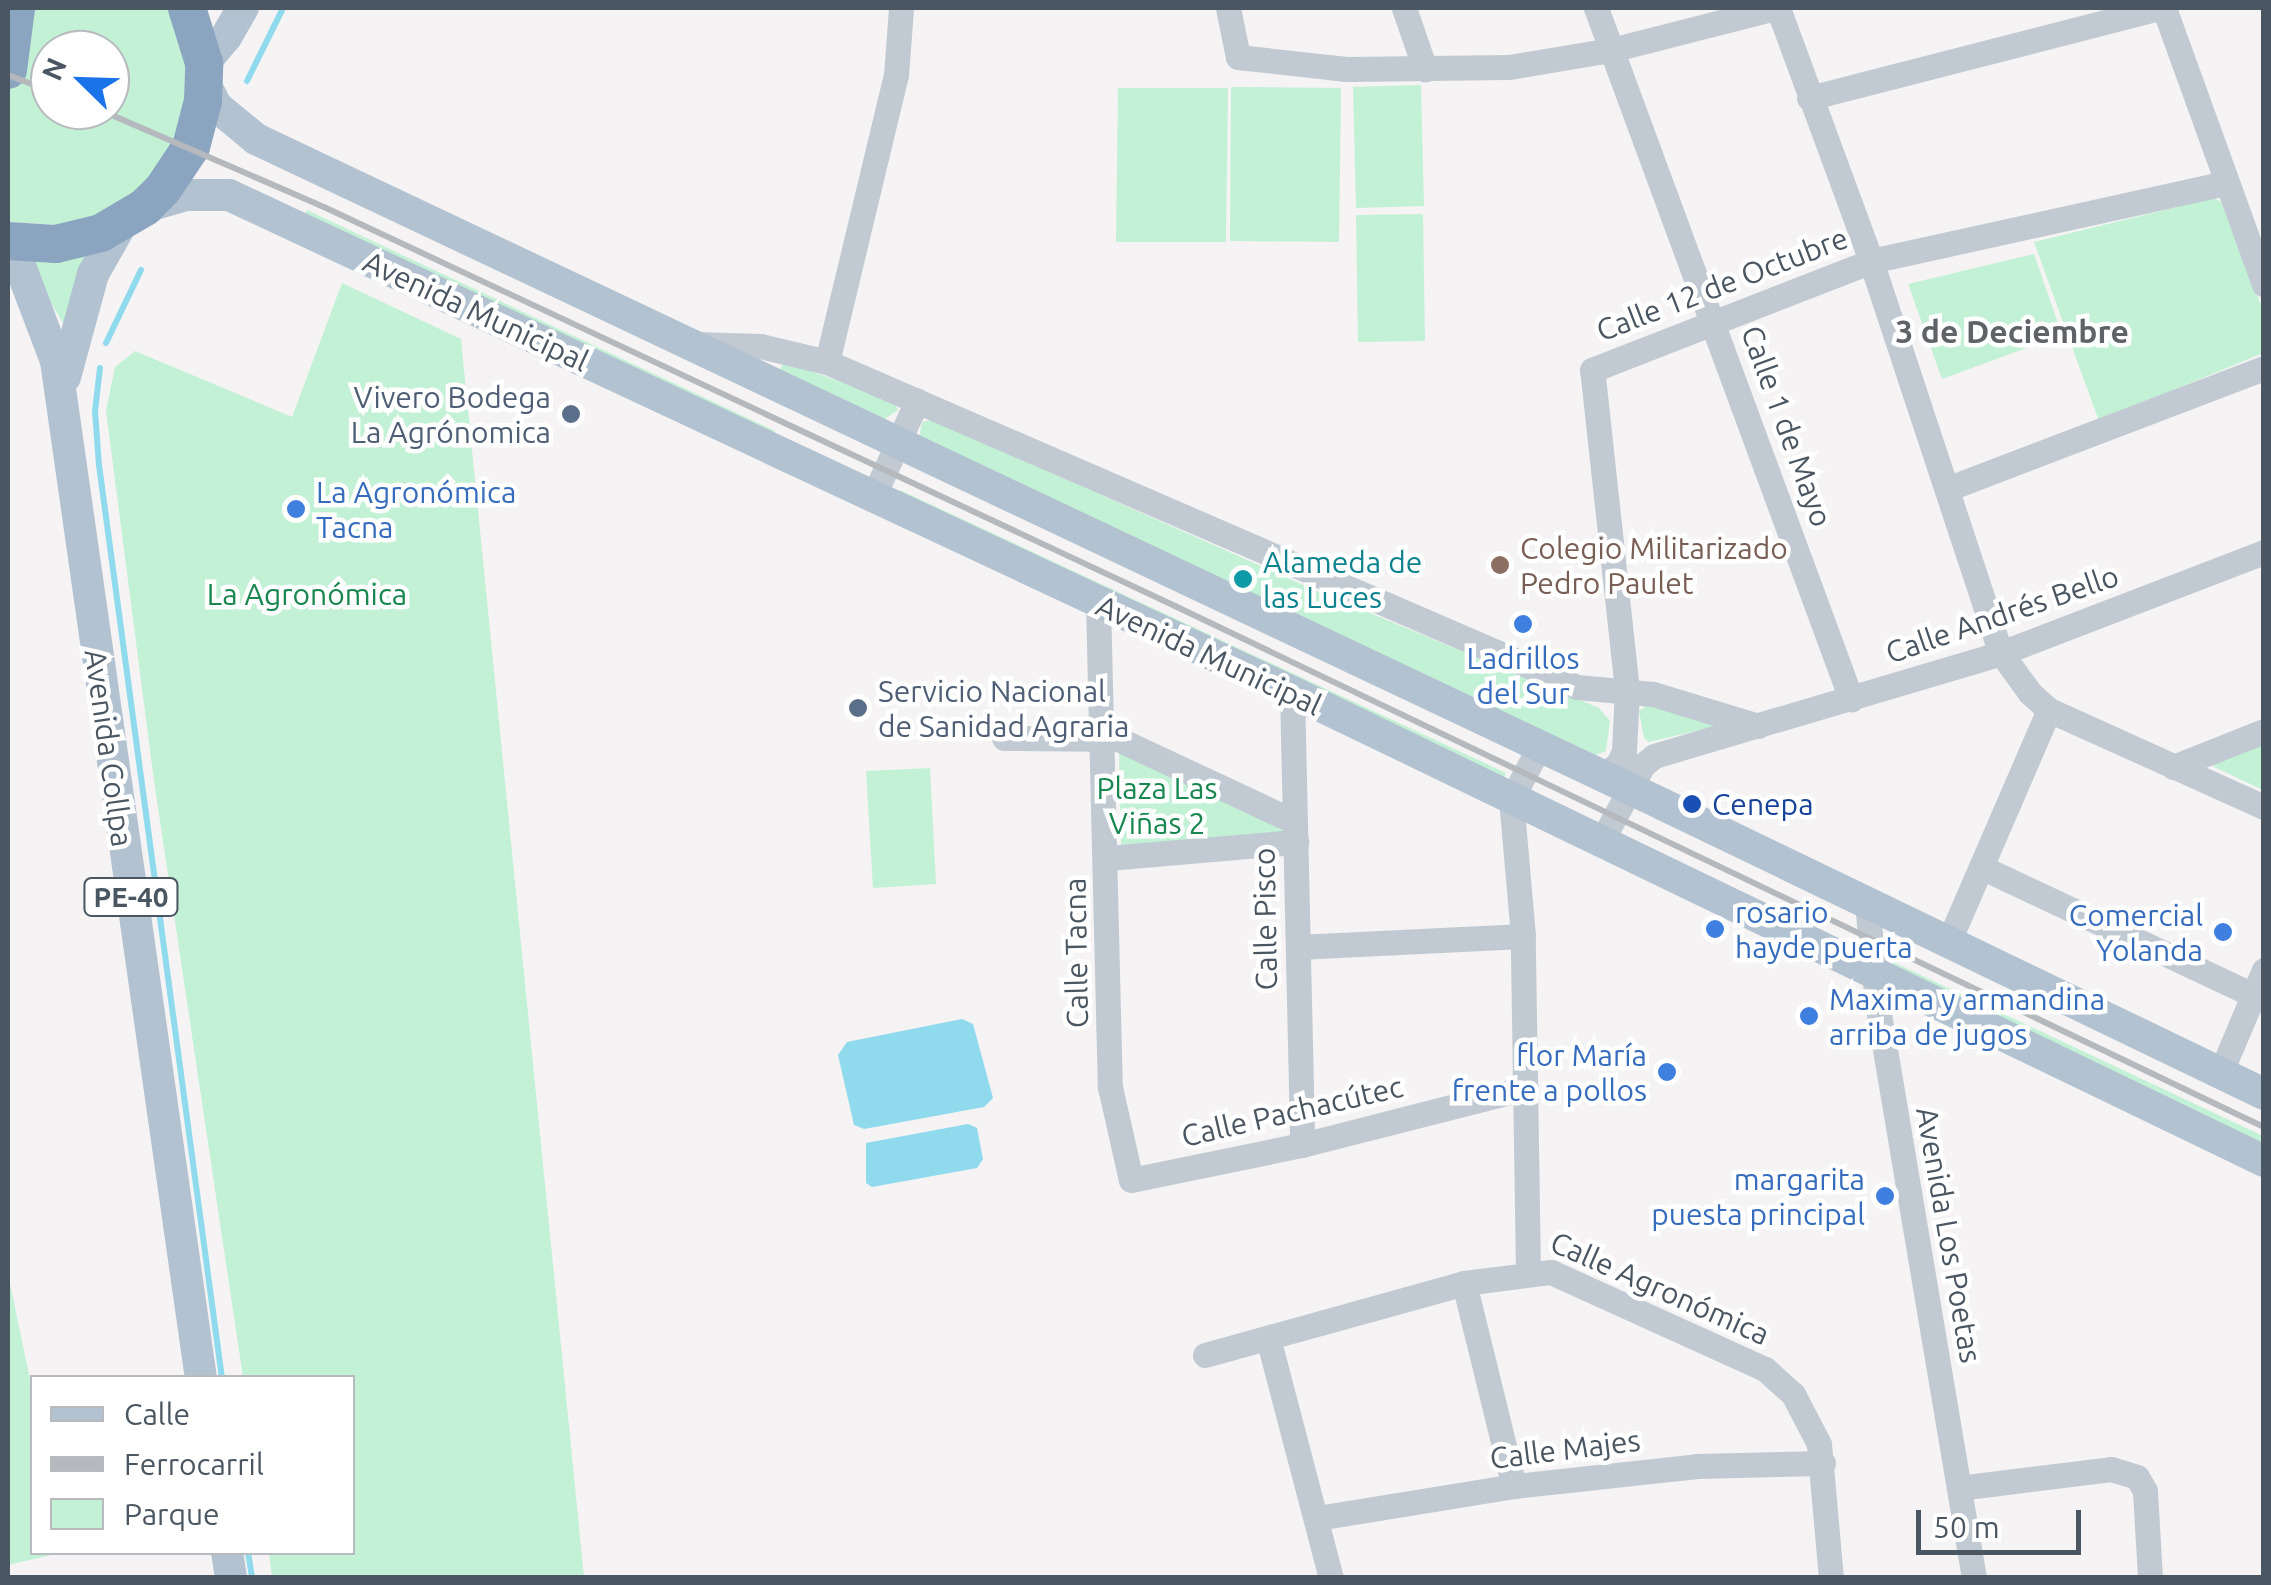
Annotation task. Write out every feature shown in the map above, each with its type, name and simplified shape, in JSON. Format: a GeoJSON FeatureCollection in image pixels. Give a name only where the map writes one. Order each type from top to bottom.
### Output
{"type":"FeatureCollection","features":[{"type":"Feature","properties":{"kind":"highway"},"geometry":{"type":"LineString","coordinates":[[8,70],[16,8]]}},
{"type":"Feature","properties":{"kind":"highway"},"geometry":{"type":"LineString","coordinates":[[9,242],[68,242],[133,215],[171,179],[190,147],[204,73],[187,8]]}},
{"type":"Feature","properties":{"kind":"main road"},"geometry":{"type":"LineString","coordinates":[[204,73],[243,8]]}},
{"type":"Feature","properties":{"kind":"main road","name":"Avenida Municipal"},"geometry":{"type":"LineString","coordinates":[[204,73],[216,106],[256,139],[1616,782],[2264,1094]]}},
{"type":"Feature","properties":{"kind":"main road","name":"Avenida Municipal"},"geometry":{"type":"LineString","coordinates":[[133,215],[186,194],[228,195],[1292,692],[2264,1161]]}},
{"type":"Feature","properties":{"kind":"main road","name":"PE-40"},"geometry":{"type":"LineString","coordinates":[[60,416],[69,353],[92,274],[133,215]]}},
{"type":"Feature","properties":{"kind":"main road","name":"PE-40"},"geometry":{"type":"LineString","coordinates":[[9,242],[50,336],[60,416]]}},
{"type":"Feature","properties":{"kind":"main road","name":"Avenida Collpa"},"geometry":{"type":"LineString","coordinates":[[60,416],[201,1375]]}},
{"type":"Feature","properties":{"kind":"street"},"geometry":{"type":"LineString","coordinates":[[827,362],[896,74],[901,8]]}},
{"type":"Feature","properties":{"kind":"street"},"geometry":{"type":"LineString","coordinates":[[1228,8],[1238,57],[1346,70],[1510,68],[1611,50],[1777,8],[1871,261],[2001,654],[2030,693],[2049,710],[2264,807]]}},
{"type":"Feature","properties":{"kind":"street"},"geometry":{"type":"LineString","coordinates":[[1404,8],[1425,68]]}},
{"type":"Feature","properties":{"kind":"street","name":"Calle 1 de Mayo"},"geometry":{"type":"LineString","coordinates":[[1596,8],[1851,699]]}},
{"type":"Feature","properties":{"kind":"street"},"geometry":{"type":"LineString","coordinates":[[1809,98],[2161,8],[2264,285]]}},
{"type":"Feature","properties":{"kind":"street","name":"Calle 12 de Octubre"},"geometry":{"type":"LineString","coordinates":[[1616,782],[1624,751],[1627,690],[1592,370],[1871,261],[2226,183]]}},
{"type":"Feature","properties":{"kind":"street","name":"Avenida Municipal"},"geometry":{"type":"LineString","coordinates":[[690,344],[760,346],[827,362],[1578,687],[1627,690]]}},
{"type":"Feature","properties":{"kind":"street"},"geometry":{"type":"LineString","coordinates":[[1946,489],[2264,368]]}},
{"type":"Feature","properties":{"kind":"street"},"geometry":{"type":"LineString","coordinates":[[873,497],[916,401]]}},
{"type":"Feature","properties":{"kind":"street","name":"Calle Andrés Bello"},"geometry":{"type":"LineString","coordinates":[[1601,842],[1616,782],[1654,756],[2001,654],[2264,552]]}},
{"type":"Feature","properties":{"kind":"street","name":"Calle Tacna"},"geometry":{"type":"LineString","coordinates":[[1098,603],[1108,858],[1110,1087],[1131,1180]]}},
{"type":"Feature","properties":{"kind":"street"},"geometry":{"type":"LineString","coordinates":[[1627,690],[1758,726]]}},
{"type":"Feature","properties":{"kind":"street","name":"Calle Pisco"},"geometry":{"type":"LineString","coordinates":[[1292,692],[1302,1144]]}},
{"type":"Feature","properties":{"kind":"street"},"geometry":{"type":"LineString","coordinates":[[1948,943],[2049,710]]}},
{"type":"Feature","properties":{"kind":"street"},"geometry":{"type":"LineString","coordinates":[[2173,766],[2264,731]]}},
{"type":"Feature","properties":{"kind":"street"},"geometry":{"type":"LineString","coordinates":[[1004,738],[1118,740],[1296,832]]}},
{"type":"Feature","properties":{"kind":"street"},"geometry":{"type":"LineString","coordinates":[[1511,800],[1539,747]]}},
{"type":"Feature","properties":{"kind":"street","name":"Calle Agronómica"},"geometry":{"type":"LineString","coordinates":[[1511,800],[1523,936],[1528,1272],[1552,1272],[1765,1369],[1804,1410],[1823,1463],[1832,1578]]}},
{"type":"Feature","properties":{"kind":"street"},"geometry":{"type":"LineString","coordinates":[[1108,858],[1296,832]]}},
{"type":"Feature","properties":{"kind":"street"},"geometry":{"type":"LineString","coordinates":[[1981,867],[2258,998]]}},
{"type":"Feature","properties":{"kind":"street","name":"Avenida Los Poetas"},"geometry":{"type":"LineString","coordinates":[[1866,904],[1873,974],[1974,1578]]}},
{"type":"Feature","properties":{"kind":"street"},"geometry":{"type":"LineString","coordinates":[[1298,947],[1523,936]]}},
{"type":"Feature","properties":{"kind":"street"},"geometry":{"type":"LineString","coordinates":[[2220,1074],[2258,998],[2264,970]]}},
{"type":"Feature","properties":{"kind":"street","name":"Calle Pachacútec"},"geometry":{"type":"LineString","coordinates":[[1131,1180],[1302,1144],[1526,1088]]}},
{"type":"Feature","properties":{"kind":"street"},"geometry":{"type":"LineString","coordinates":[[1205,1355],[1464,1283],[1528,1272]]}},
{"type":"Feature","properties":{"kind":"street"},"geometry":{"type":"LineString","coordinates":[[1464,1283],[1514,1486]]}},
{"type":"Feature","properties":{"kind":"street"},"geometry":{"type":"LineString","coordinates":[[1268,1338],[1331,1578]]}},
{"type":"Feature","properties":{"kind":"street","name":"Calle Majes"},"geometry":{"type":"LineString","coordinates":[[1316,1518],[1514,1486],[1697,1466],[1823,1463]]}},
{"type":"Feature","properties":{"kind":"street"},"geometry":{"type":"LineString","coordinates":[[1959,1488],[2112,1469],[2137,1476],[2145,1491],[2150,1578]]}},
{"type":"Feature","properties":{"kind":"green space"},"geometry":{"type":"Polygon","coordinates":[[[8,8],[167,8],[185,57],[187,86],[176,136],[151,178],[129,198],[99,215],[65,225],[8,222],[8,8]]]}},
{"type":"Feature","properties":{"kind":"green space"},"geometry":{"type":"Polygon","coordinates":[[[1421,85],[1424,206],[1356,208],[1353,87],[1421,85]]]}},
{"type":"Feature","properties":{"kind":"green space"},"geometry":{"type":"Polygon","coordinates":[[[1231,87],[1341,88],[1339,242],[1230,241],[1231,87]]]}},
{"type":"Feature","properties":{"kind":"green space"},"geometry":{"type":"Polygon","coordinates":[[[1118,88],[1228,88],[1226,242],[1116,242],[1118,88]]]}},
{"type":"Feature","properties":{"kind":"green space"},"geometry":{"type":"Polygon","coordinates":[[[2214,198],[2221,202],[2263,310],[2263,353],[2099,421],[2034,242],[2214,198]]]}},
{"type":"Feature","properties":{"kind":"green space"},"geometry":{"type":"Polygon","coordinates":[[[307,210],[775,431],[771,438],[304,216],[307,210]]]}},
{"type":"Feature","properties":{"kind":"green space"},"geometry":{"type":"Polygon","coordinates":[[[1423,214],[1425,341],[1358,342],[1356,215],[1423,214]]]}},
{"type":"Feature","properties":{"kind":"green space"},"geometry":{"type":"Polygon","coordinates":[[[2034,254],[2062,335],[1942,379],[1908,284],[2034,254]]]}},
{"type":"Feature","properties":{"kind":"green space"},"geometry":{"type":"Polygon","coordinates":[[[91,256],[65,326],[25,261],[91,256]]]}},
{"type":"Feature","properties":{"kind":"green space","name":"La Agronómica"},"geometry":{"type":"Polygon","coordinates":[[[342,283],[461,339],[584,1577],[272,1577],[269,1555],[355,1555],[355,1375],[243,1375],[154,781],[106,411],[115,367],[135,351],[292,417],[342,283]]]}},
{"type":"Feature","properties":{"kind":"green space"},"geometry":{"type":"Polygon","coordinates":[[[784,361],[894,402],[898,410],[880,422],[780,370],[784,361]]]}},
{"type":"Feature","properties":{"kind":"green space"},"geometry":{"type":"Polygon","coordinates":[[[933,420],[1310,588],[1599,708],[1610,721],[1606,751],[1591,757],[919,439],[922,422],[933,420]]]}},
{"type":"Feature","properties":{"kind":"green space"},"geometry":{"type":"Polygon","coordinates":[[[900,490],[1506,773],[1502,784],[895,498],[900,490]]]}},
{"type":"Feature","properties":{"kind":"green space"},"geometry":{"type":"Polygon","coordinates":[[[1650,703],[1714,723],[1713,727],[1649,742],[1644,738],[1639,711],[1650,703]]]}},
{"type":"Feature","properties":{"kind":"green space"},"geometry":{"type":"Polygon","coordinates":[[[2263,744],[2263,790],[2210,765],[2263,744]]]}},
{"type":"Feature","properties":{"kind":"green space","name":"Plaza Las Viñas 2"},"geometry":{"type":"Polygon","coordinates":[[[1119,746],[1288,825],[1284,835],[1121,846],[1119,746]]]}},
{"type":"Feature","properties":{"kind":"green space"},"geometry":{"type":"Polygon","coordinates":[[[930,768],[936,884],[873,888],[866,771],[930,768]]]}},
{"type":"Feature","properties":{"kind":"green space"},"geometry":{"type":"Polygon","coordinates":[[[1893,962],[2263,1136],[2263,1149],[1893,970],[1893,962]]]}},
{"type":"Feature","properties":{"kind":"green space"},"geometry":{"type":"Polygon","coordinates":[[[8,1274],[30,1379],[30,1555],[51,1555],[8,1565],[8,1274]]]}},
{"type":"Feature","properties":{"kind":"water"},"geometry":{"type":"Polygon","coordinates":[[[962,1019],[973,1024],[993,1098],[984,1107],[864,1129],[854,1125],[838,1055],[847,1042],[962,1019]]]}},
{"type":"Feature","properties":{"kind":"water"},"geometry":{"type":"Polygon","coordinates":[[[968,1124],[977,1128],[983,1159],[977,1168],[872,1187],[866,1183],[866,1143],[968,1124]]]}},
{"type":"Feature","properties":{"kind":"waterway"},"geometry":{"type":"LineString","coordinates":[[247,81],[283,8]]}},
{"type":"Feature","properties":{"kind":"waterway"},"geometry":{"type":"LineString","coordinates":[[106,343],[141,270]]}},
{"type":"Feature","properties":{"kind":"waterway"},"geometry":{"type":"LineString","coordinates":[[100,368],[95,411],[99,465],[222,1375]]}},
{"type":"Feature","properties":{"kind":"waterway"},"geometry":{"type":"LineString","coordinates":[[248,1555],[252,1578]]}},
{"type":"Feature","properties":{"kind":"railway"},"geometry":{"type":"LineString","coordinates":[[8,75],[30,83]]}},
{"type":"Feature","properties":{"kind":"railway"},"geometry":{"type":"LineString","coordinates":[[130,123],[324,207],[1175,606],[2264,1127]]}},
{"type":"Feature","properties":{"kind":"place","name":"Vivero Bodega La Agrónomica"},"geometry":{"type":"Point","coordinates":[571,414]}},
{"type":"Feature","properties":{"kind":"place","name":"La Agronómica Tacna"},"geometry":{"type":"Point","coordinates":[296,509]}},
{"type":"Feature","properties":{"kind":"place","name":"Colegio Militarizado Pedro Paulet"},"geometry":{"type":"Point","coordinates":[1500,565]}},
{"type":"Feature","properties":{"kind":"place","name":"Alameda de las Luces"},"geometry":{"type":"Point","coordinates":[1243,579]}},
{"type":"Feature","properties":{"kind":"place","name":"Ladrillos del Sur"},"geometry":{"type":"Point","coordinates":[1523,624]}},
{"type":"Feature","properties":{"kind":"place","name":"Servicio Nacional de Sanidad Agraria"},"geometry":{"type":"Point","coordinates":[858,708]}},
{"type":"Feature","properties":{"kind":"place","name":"Cenepa"},"geometry":{"type":"Point","coordinates":[1692,804]}},
{"type":"Feature","properties":{"kind":"place","name":"rosario hayde puerta"},"geometry":{"type":"Point","coordinates":[1715,929]}},
{"type":"Feature","properties":{"kind":"place","name":"Comercial Yolanda"},"geometry":{"type":"Point","coordinates":[2223,932]}},
{"type":"Feature","properties":{"kind":"place","name":"Maxima y armandina arriba de jugos"},"geometry":{"type":"Point","coordinates":[1809,1016]}},
{"type":"Feature","properties":{"kind":"place","name":"flor María frente a pollos"},"geometry":{"type":"Point","coordinates":[1667,1072]}},
{"type":"Feature","properties":{"kind":"place","name":"margarita puesta principal"},"geometry":{"type":"Point","coordinates":[1885,1196]}},
{"type":"Feature","properties":{"kind":"district","name":"3 de Deciembre"},"geometry":{"type":"Point","coordinates":[2012,331]}}]}
